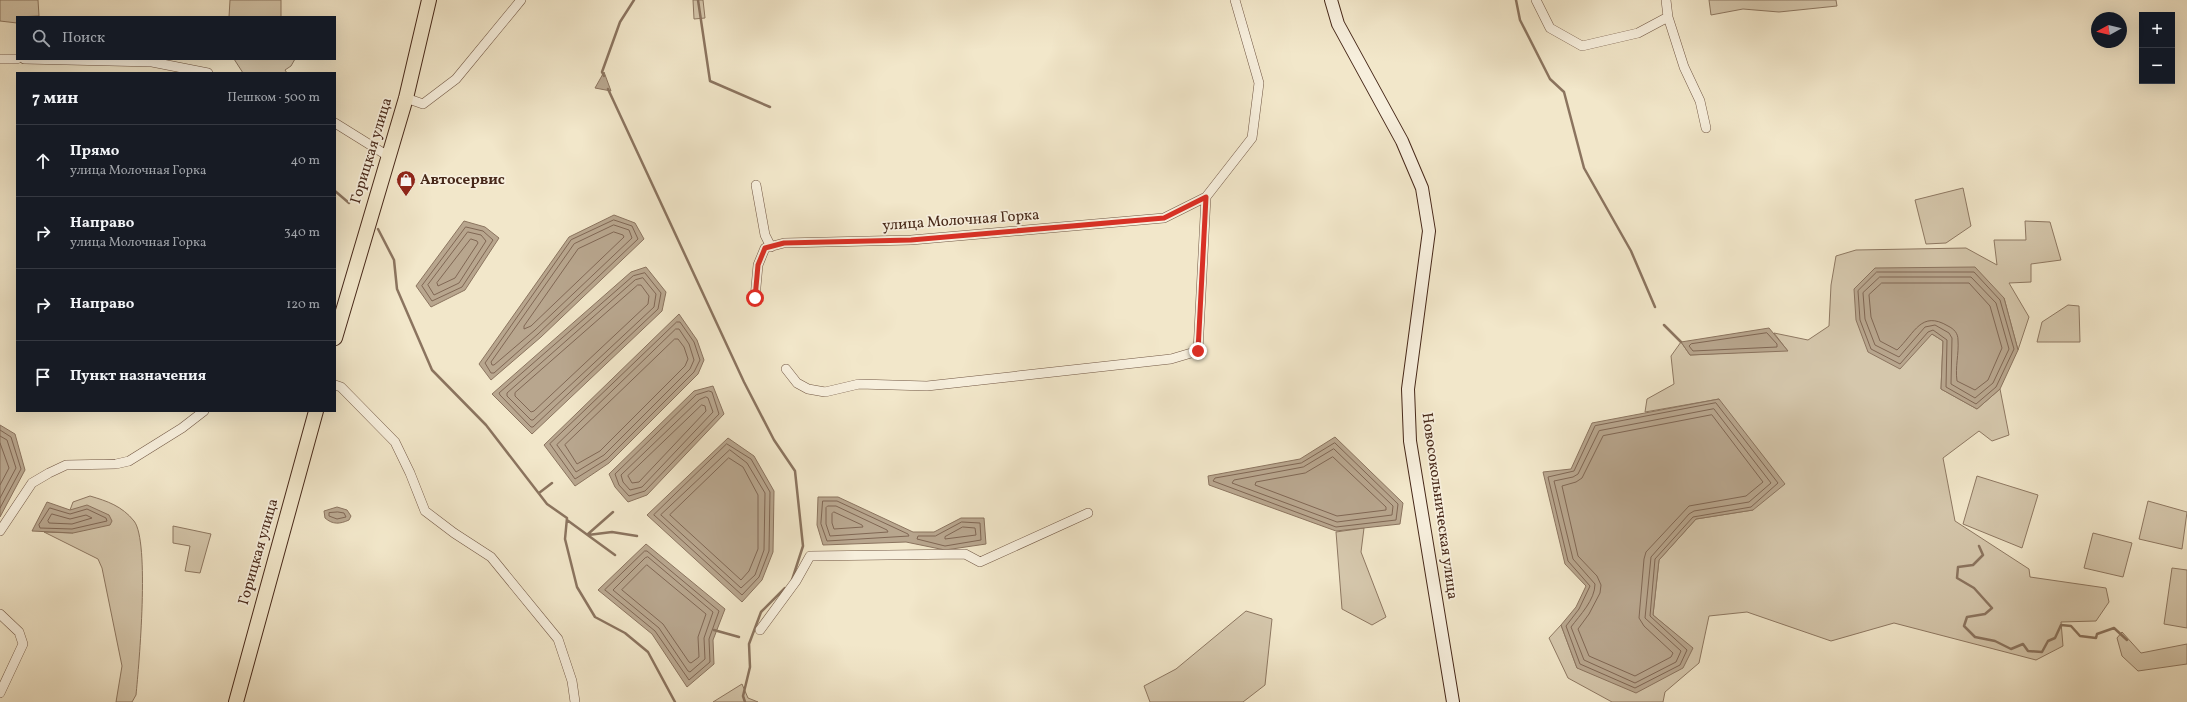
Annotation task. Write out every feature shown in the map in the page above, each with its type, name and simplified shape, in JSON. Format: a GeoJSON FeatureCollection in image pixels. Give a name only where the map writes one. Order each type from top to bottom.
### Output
{"type":"FeatureCollection","features":[{"type":"Feature","properties":{"kind":"main road","name":"Горицкая улица"},"geometry":{"type":"LineString","coordinates":[[336,330],[338,313],[406,98],[429,0]]}},
{"type":"Feature","properties":{"kind":"main road","name":"Новосокольническая улица"},"geometry":{"type":"LineString","coordinates":[[1331,0],[1338,24],[1402,141],[1422,188],[1426,209],[1429,231],[1408,389],[1410,441],[1453,702]]}},
{"type":"Feature","properties":{"kind":"main road","name":"Горицкая улица"},"geometry":{"type":"LineString","coordinates":[[236,702],[316,412]]}},
{"type":"Feature","properties":{"kind":"street"},"geometry":{"type":"LineString","coordinates":[[406,98],[423,104],[456,79],[521,0]]}},
{"type":"Feature","properties":{"kind":"street"},"geometry":{"type":"LineString","coordinates":[[786,369],[797,383],[808,389],[825,392],[859,384],[934,385],[1171,358],[1198,351],[1206,197],[1252,138],[1259,82],[1236,0]]}},
{"type":"Feature","properties":{"kind":"street"},"geometry":{"type":"LineString","coordinates":[[1536,0],[1550,28],[1582,46],[1638,33],[1668,17]]}},
{"type":"Feature","properties":{"kind":"street"},"geometry":{"type":"LineString","coordinates":[[1666,0],[1668,17],[1684,67],[1700,101],[1706,128]]}},
{"type":"Feature","properties":{"kind":"street"},"geometry":{"type":"LineString","coordinates":[[0,59],[16,59]]}},
{"type":"Feature","properties":{"kind":"street"},"geometry":{"type":"LineString","coordinates":[[67,60],[152,62],[203,72]]}},
{"type":"Feature","properties":{"kind":"street"},"geometry":{"type":"LineString","coordinates":[[336,124],[388,156]]}},
{"type":"Feature","properties":{"kind":"street"},"geometry":{"type":"LineString","coordinates":[[755,298],[758,265],[765,248],[770,247],[765,235],[756,185]]}},
{"type":"Feature","properties":{"kind":"street","name":"улица Молочная Горка"},"geometry":{"type":"LineString","coordinates":[[770,247],[784,243],[911,240],[1164,218],[1206,197]]}},
{"type":"Feature","properties":{"kind":"street"},"geometry":{"type":"LineString","coordinates":[[336,385],[341,387],[395,442],[410,473],[425,511],[454,533],[491,557],[558,639],[572,681],[575,702]]}},
{"type":"Feature","properties":{"kind":"street"},"geometry":{"type":"LineString","coordinates":[[0,531],[32,483],[49,473],[66,465],[116,464],[130,461],[182,428],[203,412]]}},
{"type":"Feature","properties":{"kind":"street"},"geometry":{"type":"LineString","coordinates":[[760,630],[796,581],[810,556],[965,554],[980,562],[1088,513]]}},
{"type":"Feature","properties":{"kind":"street"},"geometry":{"type":"LineString","coordinates":[[0,614],[19,632],[23,644],[0,693]]}},
{"type":"Feature","properties":{"kind":"shaded area"},"geometry":{"type":"Polygon","coordinates":[[[0,0],[38,0],[39,16],[16,16],[16,23],[0,21],[0,0]]]}},
{"type":"Feature","properties":{"kind":"shaded area"},"geometry":{"type":"Polygon","coordinates":[[[230,0],[281,0],[281,16],[229,16],[230,0]]]}},
{"type":"Feature","properties":{"kind":"shaded area"},"geometry":{"type":"Polygon","coordinates":[[[693,0],[703,0],[705,18],[694,19],[693,0]]]}},
{"type":"Feature","properties":{"kind":"shaded area"},"geometry":{"type":"Polygon","coordinates":[[[1709,0],[1836,0],[1837,6],[1779,12],[1743,9],[1711,15],[1709,0]]]}},
{"type":"Feature","properties":{"kind":"shaded area"},"geometry":{"type":"Polygon","coordinates":[[[235,60],[294,60],[291,66],[285,70],[286,72],[242,72],[235,60]]]}},
{"type":"Feature","properties":{"kind":"shaded area"},"geometry":{"type":"Polygon","coordinates":[[[1963,188],[1971,226],[1946,243],[1926,244],[1915,200],[1963,188]]]}},
{"type":"Feature","properties":{"kind":"shaded area"},"geometry":{"type":"Polygon","coordinates":[[[2025,221],[2050,222],[2061,260],[2031,264],[2031,282],[2009,283],[2029,317],[2018,350],[2004,298],[1932,334],[1943,341],[1941,389],[1977,409],[2000,389],[2009,435],[1992,441],[1979,431],[1943,458],[1955,521],[2029,569],[2030,577],[2106,588],[2109,602],[2096,621],[2061,622],[2063,646],[2036,660],[1894,623],[1831,641],[1747,612],[1709,616],[1699,663],[1665,692],[1663,702],[1612,702],[1568,678],[1549,638],[1561,625],[1577,668],[1692,648],[1653,615],[1659,560],[1696,519],[1753,510],[1719,399],[1645,412],[1647,399],[1674,384],[1671,356],[1681,342],[1690,355],[1787,350],[1774,333],[1808,340],[1829,326],[1831,285],[1836,256],[1856,250],[1966,248],[1997,265],[1994,240],[2026,240],[2025,221]]]}},
{"type":"Feature","properties":{"kind":"shaded area"},"geometry":{"type":"Polygon","coordinates":[[[2068,305],[2079,306],[2080,342],[2037,342],[2042,322],[2068,305]]]}},
{"type":"Feature","properties":{"kind":"shaded area"},"geometry":{"type":"Polygon","coordinates":[[[1977,476],[2038,495],[2022,548],[1963,524],[1977,476]]]}},
{"type":"Feature","properties":{"kind":"shaded area"},"geometry":{"type":"Polygon","coordinates":[[[90,496],[108,502],[124,511],[134,521],[139,533],[142,604],[136,695],[132,702],[116,702],[122,666],[102,568],[98,559],[44,532],[73,533],[70,510],[73,502],[90,496]]]}},
{"type":"Feature","properties":{"kind":"shaded area"},"geometry":{"type":"Polygon","coordinates":[[[2148,501],[2187,512],[2182,549],[2139,539],[2148,501]]]}},
{"type":"Feature","properties":{"kind":"shaded area"},"geometry":{"type":"Polygon","coordinates":[[[173,526],[211,534],[200,573],[185,571],[190,546],[173,543],[173,526]]]}},
{"type":"Feature","properties":{"kind":"shaded area"},"geometry":{"type":"Polygon","coordinates":[[[1364,528],[1361,552],[1386,617],[1372,625],[1342,609],[1336,532],[1364,528]]]}},
{"type":"Feature","properties":{"kind":"shaded area"},"geometry":{"type":"Polygon","coordinates":[[[2093,533],[2132,543],[2123,577],[2084,568],[2093,533]]]}},
{"type":"Feature","properties":{"kind":"shaded area"},"geometry":{"type":"Polygon","coordinates":[[[2172,568],[2187,570],[2187,628],[2164,624],[2172,568]]]}},
{"type":"Feature","properties":{"kind":"shaded area"},"geometry":{"type":"Polygon","coordinates":[[[1246,611],[1272,619],[1265,685],[1243,702],[1150,702],[1144,686],[1176,669],[1246,611]]]}},
{"type":"Feature","properties":{"kind":"shaded area"},"geometry":{"type":"Polygon","coordinates":[[[2122,632],[2141,653],[2187,644],[2187,664],[2138,671],[2122,656],[2117,638],[2122,632]]]}},
{"type":"Feature","properties":{"kind":"shaded area"},"geometry":{"type":"Polygon","coordinates":[[[742,684],[748,698],[758,702],[713,702],[742,684]]]}},
{"type":"Feature","properties":{"kind":"water"},"geometry":{"type":"Polygon","coordinates":[[[604,72],[611,91],[595,88],[604,72]]]}},
{"type":"Feature","properties":{"kind":"water"},"geometry":{"type":"Polygon","coordinates":[[[614,215],[635,223],[644,239],[541,337],[491,380],[479,364],[569,237],[614,215]]]}},
{"type":"Feature","properties":{"kind":"water"},"geometry":{"type":"Polygon","coordinates":[[[464,221],[485,227],[499,238],[465,290],[431,307],[416,286],[464,221]]]}},
{"type":"Feature","properties":{"kind":"water"},"geometry":{"type":"Polygon","coordinates":[[[646,267],[666,292],[662,311],[532,434],[492,394],[631,272],[646,267]]]}},
{"type":"Feature","properties":{"kind":"water"},"geometry":{"type":"Polygon","coordinates":[[[1975,267],[2004,298],[2018,350],[2000,389],[1977,409],[1941,389],[1943,341],[1932,334],[1900,369],[1868,352],[1856,320],[1854,289],[1875,268],[1975,267]]]}},
{"type":"Feature","properties":{"kind":"water"},"geometry":{"type":"Polygon","coordinates":[[[679,314],[697,340],[704,360],[698,374],[609,463],[575,486],[544,445],[679,314]]]}},
{"type":"Feature","properties":{"kind":"water"},"geometry":{"type":"Polygon","coordinates":[[[1769,328],[1788,351],[1690,355],[1681,342],[1769,328]]]}},
{"type":"Feature","properties":{"kind":"water"},"geometry":{"type":"Polygon","coordinates":[[[713,386],[724,414],[647,495],[628,502],[615,487],[609,474],[694,391],[713,386]]]}},
{"type":"Feature","properties":{"kind":"water"},"geometry":{"type":"Polygon","coordinates":[[[1719,399],[1785,484],[1753,510],[1696,519],[1659,560],[1653,615],[1693,648],[1683,668],[1636,693],[1577,668],[1561,625],[1576,607],[1586,586],[1565,564],[1543,472],[1571,469],[1592,423],[1719,399]]]}},
{"type":"Feature","properties":{"kind":"water"},"geometry":{"type":"Polygon","coordinates":[[[0,425],[15,434],[25,470],[0,517],[0,425]]]}},
{"type":"Feature","properties":{"kind":"water"},"geometry":{"type":"Polygon","coordinates":[[[1335,437],[1403,503],[1400,524],[1336,531],[1209,485],[1208,476],[1300,459],[1335,437]]]}},
{"type":"Feature","properties":{"kind":"water"},"geometry":{"type":"Polygon","coordinates":[[[728,438],[754,456],[774,491],[773,552],[762,580],[742,602],[647,515],[728,438]]]}},
{"type":"Feature","properties":{"kind":"water"},"geometry":{"type":"Polygon","coordinates":[[[818,497],[838,497],[913,532],[934,532],[961,518],[984,518],[986,544],[945,550],[906,542],[823,545],[817,525],[818,497]]]}},
{"type":"Feature","properties":{"kind":"water"},"geometry":{"type":"Polygon","coordinates":[[[47,502],[70,510],[87,505],[109,515],[112,521],[110,525],[73,533],[32,531],[47,502]]]}},
{"type":"Feature","properties":{"kind":"water"},"geometry":{"type":"Polygon","coordinates":[[[337,507],[347,510],[351,516],[349,520],[337,523],[331,522],[325,518],[324,511],[337,507]]]}},
{"type":"Feature","properties":{"kind":"water"},"geometry":{"type":"Polygon","coordinates":[[[646,544],[725,609],[713,640],[714,664],[687,687],[652,634],[598,590],[646,544]]]}},
{"type":"Feature","properties":{"kind":"waterway"},"geometry":{"type":"LineString","coordinates":[[604,76],[602,72],[620,22],[634,0]]}},
{"type":"Feature","properties":{"kind":"waterway"},"geometry":{"type":"LineString","coordinates":[[698,0],[710,81],[770,107]]}},
{"type":"Feature","properties":{"kind":"waterway"},"geometry":{"type":"LineString","coordinates":[[1516,0],[1520,20],[1550,79],[1564,92],[1584,168],[1631,251],[1655,307]]}},
{"type":"Feature","properties":{"kind":"waterway"},"geometry":{"type":"LineString","coordinates":[[608,89],[744,382],[774,440],[795,471],[803,546],[792,580]]}},
{"type":"Feature","properties":{"kind":"waterway"},"geometry":{"type":"LineString","coordinates":[[336,192],[349,203]]}},
{"type":"Feature","properties":{"kind":"waterway"},"geometry":{"type":"LineString","coordinates":[[378,229],[394,260],[397,289],[432,370],[486,425],[547,504],[567,518],[565,539],[577,587],[595,617],[625,633],[648,652],[675,702]]}},
{"type":"Feature","properties":{"kind":"waterway"},"geometry":{"type":"LineString","coordinates":[[1664,325],[1681,342]]}},
{"type":"Feature","properties":{"kind":"waterway"},"geometry":{"type":"LineString","coordinates":[[539,493],[552,483]]}},
{"type":"Feature","properties":{"kind":"waterway"},"geometry":{"type":"LineString","coordinates":[[588,534],[613,512]]}},
{"type":"Feature","properties":{"kind":"waterway"},"geometry":{"type":"LineString","coordinates":[[567,520],[615,555]]}},
{"type":"Feature","properties":{"kind":"waterway"},"geometry":{"type":"LineString","coordinates":[[588,535],[612,532],[637,536]]}},
{"type":"Feature","properties":{"kind":"waterway"},"geometry":{"type":"LineString","coordinates":[[1979,546],[1983,555],[1973,565],[1958,567],[1957,578],[1974,588],[1992,608],[1985,614],[1967,617],[1964,626],[1975,637],[1995,641],[2011,649],[2023,644],[2028,651],[2042,652],[2048,641],[2055,638],[2061,625],[2071,626],[2080,636],[2096,638],[2097,634],[2114,628],[2127,640]]}},
{"type":"Feature","properties":{"kind":"waterway"},"geometry":{"type":"LineString","coordinates":[[745,702],[743,696],[750,667],[749,644],[761,612],[785,588]]}},
{"type":"Feature","properties":{"kind":"waterway"},"geometry":{"type":"LineString","coordinates":[[714,630],[739,637]]}},
{"type":"Feature","properties":{"kind":"place","name":"Автосервис"},"geometry":{"type":"Point","coordinates":[406,197]}},
{"type":"Feature","properties":{"kind":"route"},"geometry":{"type":"LineString","coordinates":[[755,298],[758,265],[765,248],[784,243],[911,240],[1164,218],[1206,197],[1198,351]]}}]}
